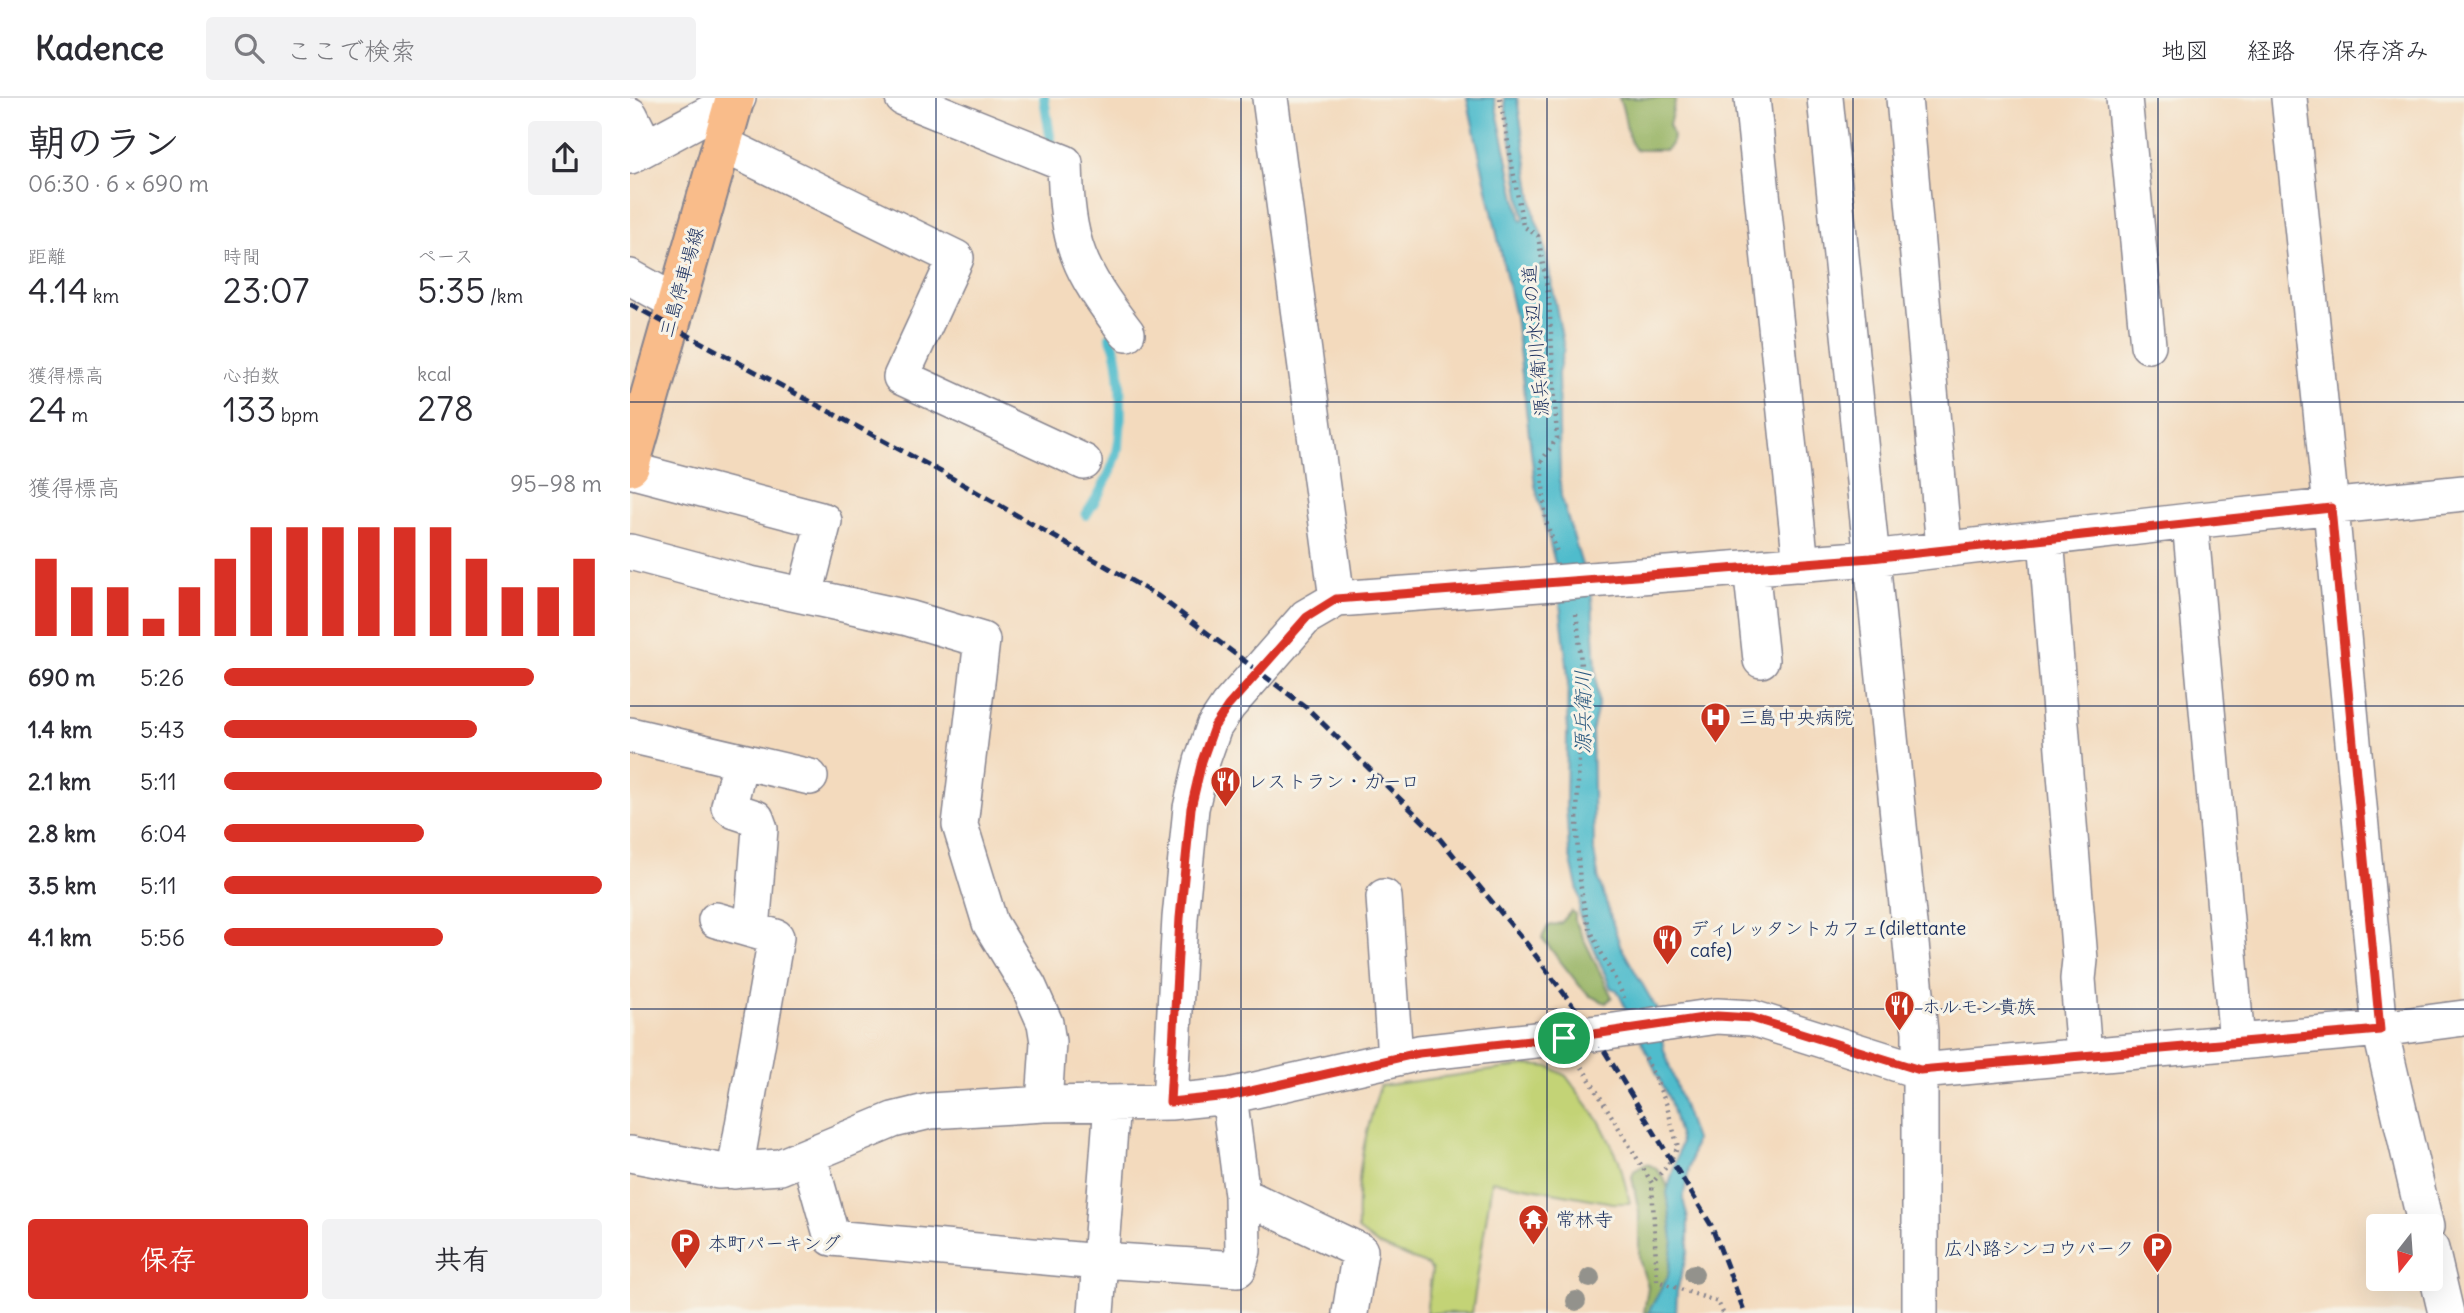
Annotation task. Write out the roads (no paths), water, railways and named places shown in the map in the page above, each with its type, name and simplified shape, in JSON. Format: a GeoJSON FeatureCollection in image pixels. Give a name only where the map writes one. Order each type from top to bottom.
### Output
{"type":"FeatureCollection","features":[{"type":"Feature","properties":{"kind":"main road","name":"三島停車場線"},"geometry":{"type":"LineString","coordinates":[[630,468],[675,302],[736,99]]}},
{"type":"Feature","properties":{"kind":"street"},"geometry":{"type":"LineString","coordinates":[[903,98],[1065,163],[1065,190],[1076,256],[1091,287],[1127,333]]}},
{"type":"Feature","properties":{"kind":"street"},"geometry":{"type":"LineString","coordinates":[[1270,98],[1336,599]]}},
{"type":"Feature","properties":{"kind":"street"},"geometry":{"type":"LineString","coordinates":[[1752,98],[1801,564]]}},
{"type":"Feature","properties":{"kind":"street"},"geometry":{"type":"LineString","coordinates":[[1825,98],[1920,1032],[1920,1313]]}},
{"type":"Feature","properties":{"kind":"street"},"geometry":{"type":"LineString","coordinates":[[1904,98],[1944,548]]}},
{"type":"Feature","properties":{"kind":"street"},"geometry":{"type":"LineString","coordinates":[[2124,98],[2148,345]]}},
{"type":"Feature","properties":{"kind":"street"},"geometry":{"type":"LineString","coordinates":[[2289,98],[2380,1030],[2423,1214]]}},
{"type":"Feature","properties":{"kind":"street"},"geometry":{"type":"LineString","coordinates":[[630,115],[638,151],[736,99]]}},
{"type":"Feature","properties":{"kind":"street"},"geometry":{"type":"LineString","coordinates":[[722,144],[956,258],[901,377],[1084,462]]}},
{"type":"Feature","properties":{"kind":"street"},"geometry":{"type":"LineString","coordinates":[[630,277],[675,302]]}},
{"type":"Feature","properties":{"kind":"street"},"geometry":{"type":"LineString","coordinates":[[630,468],[824,521],[805,594]]}},
{"type":"Feature","properties":{"kind":"street"},"geometry":{"type":"LineString","coordinates":[[1170,1102],[1180,918],[1191,808],[1210,739],[1228,706],[1307,617],[1336,599],[1871,558],[2464,493]]}},
{"type":"Feature","properties":{"kind":"street"},"geometry":{"type":"LineString","coordinates":[[2190,521],[2237,1042]]}},
{"type":"Feature","properties":{"kind":"street"},"geometry":{"type":"LineString","coordinates":[[2046,538],[2080,960],[2078,979],[2084,1055]]}},
{"type":"Feature","properties":{"kind":"street"},"geometry":{"type":"LineString","coordinates":[[630,552],[735,580],[920,621],[982,640],[960,825],[990,923],[1034,996],[1045,1023],[1048,1042],[1044,1104]]}},
{"type":"Feature","properties":{"kind":"street"},"geometry":{"type":"LineString","coordinates":[[1751,567],[1761,660]]}},
{"type":"Feature","properties":{"kind":"street"},"geometry":{"type":"LineString","coordinates":[[630,735],[810,777]]}},
{"type":"Feature","properties":{"kind":"street"},"geometry":{"type":"LineString","coordinates":[[740,762],[729,806],[735,811],[756,818],[760,829],[752,930]]}},
{"type":"Feature","properties":{"kind":"street"},"geometry":{"type":"LineString","coordinates":[[1384,897],[1395,1058]]}},
{"type":"Feature","properties":{"kind":"street"},"geometry":{"type":"LineString","coordinates":[[716,920],[776,937],[735,1171]]}},
{"type":"Feature","properties":{"kind":"street"},"geometry":{"type":"LineString","coordinates":[[630,1154],[683,1166],[735,1171],[780,1167],[893,1120],[930,1111],[1044,1104],[1170,1102],[1229,1096],[1395,1058],[1717,1016],[1752,1018],[1920,1070],[2380,1030],[2464,1018]]}},
{"type":"Feature","properties":{"kind":"street"},"geometry":{"type":"LineString","coordinates":[[809,1157],[832,1238],[1100,1261],[1238,1269],[1243,1251],[1242,1195],[1229,1096]]}},
{"type":"Feature","properties":{"kind":"street"},"geometry":{"type":"LineString","coordinates":[[1096,1313],[1112,1103]]}},
{"type":"Feature","properties":{"kind":"street"},"geometry":{"type":"LineString","coordinates":[[1242,1195],[1360,1251],[1350,1313]]}},
{"type":"Feature","properties":{"kind":"street"},"geometry":{"type":"LineString","coordinates":[[2441,1292],[2446,1313]]}},
{"type":"Feature","properties":{"kind":"water","name":"源兵衛川"},"geometry":{"type":"Polygon","coordinates":[[[1467,98],[1494,98],[1521,221],[1524,220],[1504,98],[1517,98],[1535,218],[1543,238],[1564,348],[1558,373],[1561,496],[1592,598],[1598,706],[1592,731],[1594,851],[1599,881],[1620,945],[1656,1008],[1664,1050],[1695,1140],[1683,1199],[1688,1219],[1688,1250],[1677,1291],[1676,1313],[1648,1313],[1668,1276],[1673,1240],[1667,1192],[1681,1143],[1670,1101],[1617,990],[1611,988],[1579,914],[1580,899],[1569,852],[1566,804],[1568,676],[1556,567],[1535,485],[1515,316],[1467,98]]]}},
{"type":"Feature","properties":{"kind":"waterway"},"geometry":{"type":"LineString","coordinates":[[1044,98],[1052,148]]}},
{"type":"Feature","properties":{"kind":"waterway"},"geometry":{"type":"LineString","coordinates":[[1086,515],[1110,472],[1118,445],[1121,413],[1119,377],[1110,337]]}},
{"type":"Feature","properties":{"kind":"railway"},"geometry":{"type":"LineString","coordinates":[[630,304],[943,473],[1158,596],[1307,708],[1435,833],[1527,944],[1594,1034],[1711,1225],[1745,1313]]}},
{"type":"Feature","properties":{"kind":"place","name":"三島中央病院"},"geometry":{"type":"Point","coordinates":[1716,744]}},
{"type":"Feature","properties":{"kind":"place","name":"レストラン・カーロ"},"geometry":{"type":"Point","coordinates":[1225,808]}},
{"type":"Feature","properties":{"kind":"place","name":"ディレッタントカフェ(dilettante cafe)"},"geometry":{"type":"Point","coordinates":[1667,966]}},
{"type":"Feature","properties":{"kind":"place","name":"ホルモン貴族"},"geometry":{"type":"Point","coordinates":[1899,1033]}},
{"type":"Feature","properties":{"kind":"place","name":"常林寺"},"geometry":{"type":"Point","coordinates":[1533,1246]}},
{"type":"Feature","properties":{"kind":"place","name":"本町パーキング"},"geometry":{"type":"Point","coordinates":[685,1270]}},
{"type":"Feature","properties":{"kind":"place","name":"広小路シンコウパーク"},"geometry":{"type":"Point","coordinates":[2157,1275]}}]}
